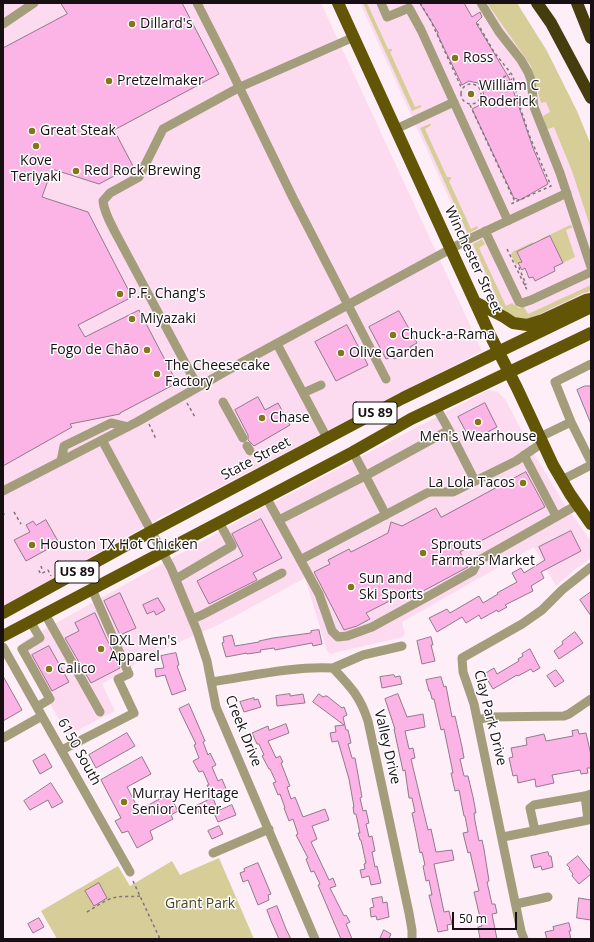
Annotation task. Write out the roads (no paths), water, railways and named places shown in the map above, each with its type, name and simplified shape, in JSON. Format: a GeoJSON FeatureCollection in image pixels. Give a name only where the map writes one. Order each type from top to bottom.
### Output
{"type":"FeatureCollection","features":[{"type":"Feature","properties":{"kind":"highway"},"geometry":{"type":"LineString","coordinates":[[537,3],[551,23],[591,98]]}},
{"type":"Feature","properties":{"kind":"highway"},"geometry":{"type":"LineString","coordinates":[[577,3],[591,38]]}},
{"type":"Feature","properties":{"kind":"main road","name":"Winchester Street"},"geometry":{"type":"LineString","coordinates":[[338,3],[475,302],[541,440],[562,480],[577,505],[591,524]]}},
{"type":"Feature","properties":{"kind":"main road"},"geometry":{"type":"LineString","coordinates":[[475,302],[513,323],[527,325],[543,320],[586,300],[591,300]]}},
{"type":"Feature","properties":{"kind":"main road","name":"State Street"},"geometry":{"type":"LineString","coordinates":[[3,613],[152,531],[403,398],[591,307]]}},
{"type":"Feature","properties":{"kind":"main road","name":"US 89"},"geometry":{"type":"LineString","coordinates":[[3,636],[436,407],[591,333]]}},
{"type":"Feature","properties":{"kind":"street"},"geometry":{"type":"LineString","coordinates":[[3,24],[34,3]]}},
{"type":"Feature","properties":{"kind":"street"},"geometry":{"type":"LineString","coordinates":[[197,3],[240,87],[293,198],[386,379]]}},
{"type":"Feature","properties":{"kind":"street"},"geometry":{"type":"LineString","coordinates":[[381,3],[387,18],[409,8],[421,30],[508,221]]}},
{"type":"Feature","properties":{"kind":"street"},"geometry":{"type":"LineString","coordinates":[[481,3],[499,32],[521,60],[528,72],[531,80],[534,107],[567,193],[591,267]]}},
{"type":"Feature","properties":{"kind":"street"},"geometry":{"type":"LineString","coordinates":[[198,387],[115,233],[104,210],[103,201],[110,193],[139,177],[163,129],[240,87],[354,37]]}},
{"type":"Feature","properties":{"kind":"street"},"geometry":{"type":"LineString","coordinates":[[396,129],[454,102]]}},
{"type":"Feature","properties":{"kind":"street"},"geometry":{"type":"LineString","coordinates":[[3,491],[128,427],[451,248],[567,193]]}},
{"type":"Feature","properties":{"kind":"street"},"geometry":{"type":"LineString","coordinates":[[485,231],[519,302],[522,303],[531,300],[591,272]]}},
{"type":"Feature","properties":{"kind":"street"},"geometry":{"type":"LineString","coordinates":[[277,344],[327,438]]}},
{"type":"Feature","properties":{"kind":"street"},"geometry":{"type":"LineString","coordinates":[[591,364],[555,382],[571,422],[591,462]]}},
{"type":"Feature","properties":{"kind":"street"},"geometry":{"type":"LineString","coordinates":[[303,393],[321,384]]}},
{"type":"Feature","properties":{"kind":"street"},"geometry":{"type":"LineString","coordinates":[[223,402],[247,445]]}},
{"type":"Feature","properties":{"kind":"street"},"geometry":{"type":"LineString","coordinates":[[436,407],[475,481]]}},
{"type":"Feature","properties":{"kind":"street"},"geometry":{"type":"LineString","coordinates":[[61,461],[64,446],[111,422],[128,427]]}},
{"type":"Feature","properties":{"kind":"street"},"geometry":{"type":"LineString","coordinates":[[300,560],[430,492],[453,492],[516,461],[541,440],[571,422]]}},
{"type":"Feature","properties":{"kind":"street"},"geometry":{"type":"LineString","coordinates":[[279,520],[365,476],[449,430]]}},
{"type":"Feature","properties":{"kind":"street","name":"Creek Drive"},"geometry":{"type":"LineString","coordinates":[[102,440],[152,531],[176,579],[207,661],[216,707],[315,939]]}},
{"type":"Feature","properties":{"kind":"street"},"geometry":{"type":"LineString","coordinates":[[352,452],[386,515]]}},
{"type":"Feature","properties":{"kind":"street"},"geometry":{"type":"LineString","coordinates":[[524,455],[556,516]]}},
{"type":"Feature","properties":{"kind":"street"},"geometry":{"type":"LineString","coordinates":[[562,480],[591,465]]}},
{"type":"Feature","properties":{"kind":"street"},"geometry":{"type":"LineString","coordinates":[[266,497],[319,594],[332,631],[338,637],[347,636],[372,627],[472,571],[478,561],[577,505]]}},
{"type":"Feature","properties":{"kind":"street"},"geometry":{"type":"LineString","coordinates":[[176,579],[232,546],[219,522]]}},
{"type":"Feature","properties":{"kind":"street","name":"Clay Park Drive"},"geometry":{"type":"LineString","coordinates":[[524,939],[521,931],[478,720],[463,672],[462,658],[522,624],[542,610],[562,590],[591,567]]}},
{"type":"Feature","properties":{"kind":"street"},"geometry":{"type":"LineString","coordinates":[[192,619],[282,573]]}},
{"type":"Feature","properties":{"kind":"street"},"geometry":{"type":"LineString","coordinates":[[62,750],[134,713],[118,679],[129,674],[92,589]]}},
{"type":"Feature","properties":{"kind":"street"},"geometry":{"type":"LineString","coordinates":[[45,614],[100,712]]}},
{"type":"Feature","properties":{"kind":"street"},"geometry":{"type":"LineString","coordinates":[[30,622],[40,638],[22,649],[50,699],[37,707]]}},
{"type":"Feature","properties":{"kind":"street","name":"6150 South"},"geometry":{"type":"LineString","coordinates":[[3,646],[130,872]]}},
{"type":"Feature","properties":{"kind":"street"},"geometry":{"type":"LineString","coordinates":[[211,682],[295,668],[333,668],[363,655],[402,646]]}},
{"type":"Feature","properties":{"kind":"street","name":"Valley Drive"},"geometry":{"type":"LineString","coordinates":[[333,668],[353,689],[368,720],[409,913],[412,939]]}},
{"type":"Feature","properties":{"kind":"street"},"geometry":{"type":"LineString","coordinates":[[478,720],[489,717],[564,716],[591,699]]}},
{"type":"Feature","properties":{"kind":"street"},"geometry":{"type":"LineString","coordinates":[[3,738],[42,716]]}},
{"type":"Feature","properties":{"kind":"street"},"geometry":{"type":"LineString","coordinates":[[503,837],[535,831],[588,820],[588,795],[530,808],[535,831]]}},
{"type":"Feature","properties":{"kind":"street"},"geometry":{"type":"LineString","coordinates":[[213,853],[269,830]]}},
{"type":"Feature","properties":{"kind":"street"},"geometry":{"type":"LineString","coordinates":[[516,904],[548,897]]}},
{"type":"Feature","properties":{"kind":"place","name":"Dillard's"},"geometry":{"type":"Point","coordinates":[132,24]}},
{"type":"Feature","properties":{"kind":"place","name":"Ross"},"geometry":{"type":"Point","coordinates":[455,58]}},
{"type":"Feature","properties":{"kind":"place","name":"Pretzelmaker"},"geometry":{"type":"Point","coordinates":[109,81]}},
{"type":"Feature","properties":{"kind":"place","name":"William C Roderick"},"geometry":{"type":"Point","coordinates":[471,94]}},
{"type":"Feature","properties":{"kind":"place","name":"Great Steak"},"geometry":{"type":"Point","coordinates":[32,131]}},
{"type":"Feature","properties":{"kind":"place","name":"Kove Teriyaki"},"geometry":{"type":"Point","coordinates":[36,146]}},
{"type":"Feature","properties":{"kind":"place","name":"Red Rock Brewing"},"geometry":{"type":"Point","coordinates":[76,171]}},
{"type":"Feature","properties":{"kind":"place","name":"P.F. Chang's"},"geometry":{"type":"Point","coordinates":[120,294]}},
{"type":"Feature","properties":{"kind":"place","name":"Miyazaki"},"geometry":{"type":"Point","coordinates":[132,319]}},
{"type":"Feature","properties":{"kind":"place","name":"Chuck-a-Rama"},"geometry":{"type":"Point","coordinates":[393,335]}},
{"type":"Feature","properties":{"kind":"place","name":"Fogo de Chão"},"geometry":{"type":"Point","coordinates":[147,350]}},
{"type":"Feature","properties":{"kind":"place","name":"Olive Garden"},"geometry":{"type":"Point","coordinates":[341,353]}},
{"type":"Feature","properties":{"kind":"place","name":"The Cheesecake Factory"},"geometry":{"type":"Point","coordinates":[157,374]}},
{"type":"Feature","properties":{"kind":"place","name":"Chase"},"geometry":{"type":"Point","coordinates":[262,418]}},
{"type":"Feature","properties":{"kind":"place","name":"Men's Wearhouse"},"geometry":{"type":"Point","coordinates":[478,422]}},
{"type":"Feature","properties":{"kind":"place","name":"La Lola Tacos"},"geometry":{"type":"Point","coordinates":[523,483]}},
{"type":"Feature","properties":{"kind":"place","name":"Houston TX Hot Chicken"},"geometry":{"type":"Point","coordinates":[32,545]}},
{"type":"Feature","properties":{"kind":"place","name":"Sprouts Farmers Market"},"geometry":{"type":"Point","coordinates":[423,553]}},
{"type":"Feature","properties":{"kind":"place","name":"Sun and Ski Sports"},"geometry":{"type":"Point","coordinates":[351,587]}},
{"type":"Feature","properties":{"kind":"place","name":"DXL Men's Apparel"},"geometry":{"type":"Point","coordinates":[101,649]}},
{"type":"Feature","properties":{"kind":"place","name":"Calico"},"geometry":{"type":"Point","coordinates":[49,669]}},
{"type":"Feature","properties":{"kind":"place","name":"Murray Heritage Senior Center"},"geometry":{"type":"Point","coordinates":[124,802]}},
{"type":"Feature","properties":{"kind":"park label","name":"Grant Park"},"geometry":{"type":"Point","coordinates":[200,904]}}]}
